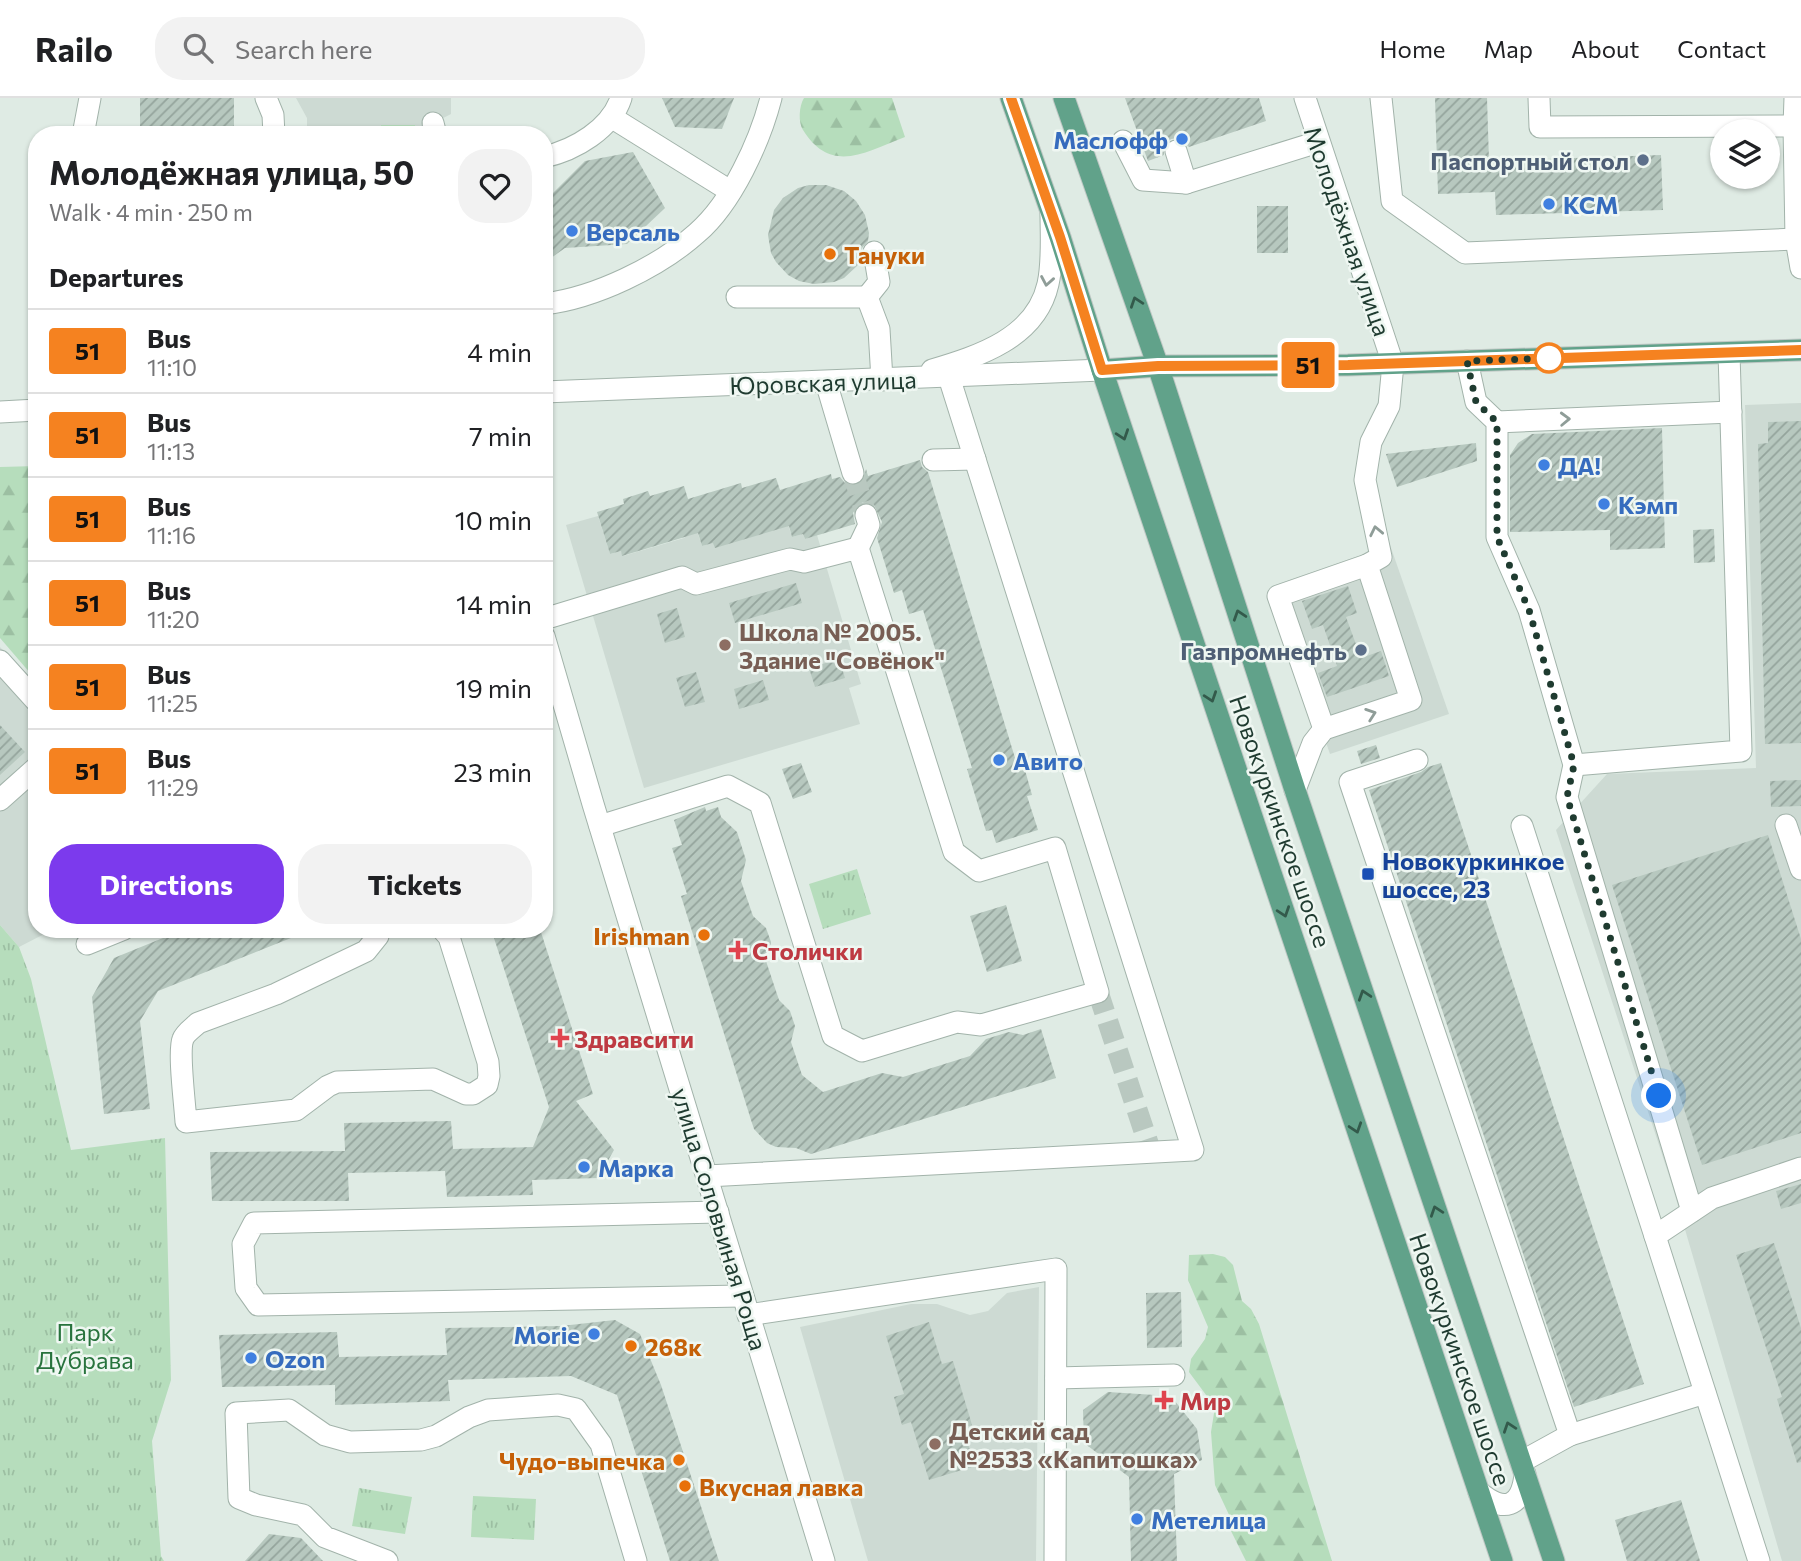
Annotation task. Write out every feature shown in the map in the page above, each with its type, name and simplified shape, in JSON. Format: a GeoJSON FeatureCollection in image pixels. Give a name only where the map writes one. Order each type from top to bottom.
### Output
{"type":"FeatureCollection","features":[{"type":"Feature","properties":{"kind":"main road","name":"Новокуркинское шоссе"},"geometry":{"type":"LineString","coordinates":[[1011,98],[1502,1561]]}},
{"type":"Feature","properties":{"kind":"main road","name":"Новокуркинское шоссе"},"geometry":{"type":"LineString","coordinates":[[1064,98],[1158,366],[1295,790],[1555,1561]]}},
{"type":"Feature","properties":{"kind":"main road"},"geometry":{"type":"LineString","coordinates":[[1102,370],[1158,366],[1393,363],[1801,350]]}},
{"type":"Feature","properties":{"kind":"street"},"geometry":{"type":"LineString","coordinates":[[85,126],[90,98]]}},
{"type":"Feature","properties":{"kind":"street"},"geometry":{"type":"LineString","coordinates":[[266,98],[273,115],[274,126]]}},
{"type":"Feature","properties":{"kind":"street"},"geometry":{"type":"LineString","coordinates":[[553,303],[565,302],[608,287],[653,263],[698,232],[730,191],[751,156],[771,98]]}},
{"type":"Feature","properties":{"kind":"street","name":"Молодёжная улица"},"geometry":{"type":"LineString","coordinates":[[1304,98],[1393,363]]}},
{"type":"Feature","properties":{"kind":"street"},"geometry":{"type":"LineString","coordinates":[[1381,98],[1392,201],[1465,253],[1796,239]]}},
{"type":"Feature","properties":{"kind":"street"},"geometry":{"type":"LineString","coordinates":[[1539,98],[1540,127],[1794,126]]}},
{"type":"Feature","properties":{"kind":"street"},"geometry":{"type":"LineString","coordinates":[[1796,98],[1796,239],[1801,268]]}},
{"type":"Feature","properties":{"kind":"street"},"geometry":{"type":"LineString","coordinates":[[553,153],[580,142],[602,128],[616,107],[730,191]]}},
{"type":"Feature","properties":{"kind":"street"},"geometry":{"type":"LineString","coordinates":[[1123,141],[1143,180],[1186,183],[1318,142]]}},
{"type":"Feature","properties":{"kind":"street"},"geometry":{"type":"LineString","coordinates":[[1176,151],[1186,183]]}},
{"type":"Feature","properties":{"kind":"street"},"geometry":{"type":"LineString","coordinates":[[867,297],[893,379],[962,361],[992,349],[1019,332],[1042,300],[1048,283],[1051,213]]}},
{"type":"Feature","properties":{"kind":"street"},"geometry":{"type":"LineString","coordinates":[[867,297],[879,282],[874,252]]}},
{"type":"Feature","properties":{"kind":"street"},"geometry":{"type":"LineString","coordinates":[[737,297],[867,297]]}},
{"type":"Feature","properties":{"kind":"street"},"geometry":{"type":"LineString","coordinates":[[1574,765],[1741,751],[1729,353]]}},
{"type":"Feature","properties":{"kind":"street"},"geometry":{"type":"LineString","coordinates":[[1467,361],[1476,402],[1497,422],[1731,412]]}},
{"type":"Feature","properties":{"kind":"street"},"geometry":{"type":"LineString","coordinates":[[1324,729],[1278,596],[1367,565],[1381,557],[1365,480],[1371,442],[1389,406],[1393,363]]}},
{"type":"Feature","properties":{"kind":"street","name":"Юровская улица"},"geometry":{"type":"LineString","coordinates":[[553,392],[1102,370]]}},
{"type":"Feature","properties":{"kind":"street"},"geometry":{"type":"LineString","coordinates":[[707,1175],[1193,1150],[949,377]]}},
{"type":"Feature","properties":{"kind":"street"},"geometry":{"type":"LineString","coordinates":[[826,382],[853,473]]}},
{"type":"Feature","properties":{"kind":"street"},"geometry":{"type":"LineString","coordinates":[[0,412],[28,410]]}},
{"type":"Feature","properties":{"kind":"street"},"geometry":{"type":"LineString","coordinates":[[1497,422],[1497,537],[1529,610],[1574,765],[1567,797],[1692,1211]]}},
{"type":"Feature","properties":{"kind":"street"},"geometry":{"type":"LineString","coordinates":[[933,460],[975,459]]}},
{"type":"Feature","properties":{"kind":"street"},"geometry":{"type":"LineString","coordinates":[[600,826],[728,786],[760,803],[833,1037],[862,1051],[957,1022],[981,1025],[1098,992],[1055,848],[979,871],[954,852],[858,548],[869,525],[866,515]]}},
{"type":"Feature","properties":{"kind":"street"},"geometry":{"type":"LineString","coordinates":[[553,616],[682,577],[696,584],[789,559],[804,562],[858,548]]}},
{"type":"Feature","properties":{"kind":"street"},"geometry":{"type":"LineString","coordinates":[[1295,790],[1313,744],[1324,729],[1412,700],[1367,565]]}},
{"type":"Feature","properties":{"kind":"street"},"geometry":{"type":"LineString","coordinates":[[0,661],[28,692]]}},
{"type":"Feature","properties":{"kind":"street","name":"улица Соловьиная Роща"},"geometry":{"type":"LineString","coordinates":[[553,694],[600,826],[824,1561]]}},
{"type":"Feature","properties":{"kind":"street"},"geometry":{"type":"LineString","coordinates":[[1417,760],[1350,782],[1570,1435]]}},
{"type":"Feature","properties":{"kind":"street"},"geometry":{"type":"LineString","coordinates":[[0,800],[28,775]]}},
{"type":"Feature","properties":{"kind":"street"},"geometry":{"type":"LineString","coordinates":[[1786,825],[1801,869]]}},
{"type":"Feature","properties":{"kind":"street"},"geometry":{"type":"LineString","coordinates":[[1521,826],[1759,1561]]}},
{"type":"Feature","properties":{"kind":"street"},"geometry":{"type":"LineString","coordinates":[[87,944],[102,938]]}},
{"type":"Feature","properties":{"kind":"street"},"geometry":{"type":"LineString","coordinates":[[376,938],[366,951],[276,994],[198,1023],[191,1029],[183,1038],[182,1050],[187,1122],[296,1110],[337,1082],[433,1079],[466,1094],[480,1092],[487,1085],[488,1062],[449,938]]}},
{"type":"Feature","properties":{"kind":"street"},"geometry":{"type":"LineString","coordinates":[[1655,1236],[1712,1198],[1801,1168]]}},
{"type":"Feature","properties":{"kind":"street"},"geometry":{"type":"LineString","coordinates":[[718,1212],[254,1223],[243,1244],[246,1288],[258,1305],[745,1306],[1056,1269],[1055,1561]]}},
{"type":"Feature","properties":{"kind":"street"},"geometry":{"type":"LineString","coordinates":[[1056,1378],[1174,1375]]}},
{"type":"Feature","properties":{"kind":"street"},"geometry":{"type":"LineString","coordinates":[[1479,1492],[1489,1501],[1501,1505],[1510,1504],[1519,1498],[1524,1489],[1523,1468],[1570,1435],[1705,1392]]}},
{"type":"Feature","properties":{"kind":"street"},"geometry":{"type":"LineString","coordinates":[[387,1561],[325,1538],[303,1515],[256,1505],[239,1497],[236,1413],[289,1410],[325,1435],[349,1441],[421,1440],[436,1436],[469,1417],[488,1410],[558,1405],[576,1409],[601,1444],[636,1561]]}},
{"type":"Feature","properties":{"kind":"shaded area"},"geometry":{"type":"Polygon","coordinates":[[[296,98],[451,98],[451,114],[428,126],[307,126],[307,118],[296,98]]]}},
{"type":"Feature","properties":{"kind":"shaded area"},"geometry":{"type":"Polygon","coordinates":[[[1801,403],[1801,1561],[1782,1561],[1672,1185],[1556,830],[1607,774],[1756,768],[1745,405],[1801,403]]]}},
{"type":"Feature","properties":{"kind":"shaded area","name":"Школа № 2005. Здание \"Совёнок\""},"geometry":{"type":"Polygon","coordinates":[[[598,516],[610,554],[621,551],[623,556],[684,538],[696,528],[702,546],[787,521],[792,537],[803,534],[805,539],[817,535],[861,684],[849,688],[860,724],[644,788],[566,525],[598,516]]]}},
{"type":"Feature","properties":{"kind":"shaded area","name":"Газпромнефть"},"geometry":{"type":"Polygon","coordinates":[[[1390,545],[1449,714],[1330,754],[1272,586],[1390,545]]]}},
{"type":"Feature","properties":{"kind":"shaded area"},"geometry":{"type":"Polygon","coordinates":[[[0,647],[28,680],[28,938],[36,938],[19,947],[0,925],[0,647]]]}},
{"type":"Feature","properties":{"kind":"shaded area","name":"Детский сад №2533 «Капитошка»"},"geometry":{"type":"Polygon","coordinates":[[[1039,1287],[1036,1561],[868,1561],[800,1327],[911,1304],[937,1304],[970,1315],[988,1311],[1007,1293],[1039,1287]]]}},
{"type":"Feature","properties":{"kind":"green space"},"geometry":{"type":"Polygon","coordinates":[[[804,98],[892,98],[905,137],[877,149],[850,156],[825,152],[814,144],[801,127],[800,114],[804,98]]]}},
{"type":"Feature","properties":{"kind":"green space"},"geometry":{"type":"Polygon","coordinates":[[[381,125],[415,125],[415,126],[381,125]]]}},
{"type":"Feature","properties":{"kind":"green space"},"geometry":{"type":"Polygon","coordinates":[[[28,466],[28,671],[0,638],[0,467],[28,466]]]}},
{"type":"Feature","properties":{"kind":"green space"},"geometry":{"type":"Polygon","coordinates":[[[857,869],[871,914],[823,929],[809,884],[857,869]]]}},
{"type":"Feature","properties":{"kind":"green space","name":"Парк Дубрава"},"geometry":{"type":"Polygon","coordinates":[[[0,925],[19,947],[31,979],[71,1150],[165,1138],[171,1380],[152,1441],[161,1556],[164,1561],[0,1561],[0,925]]]}},
{"type":"Feature","properties":{"kind":"green space"},"geometry":{"type":"Polygon","coordinates":[[[1213,1254],[1225,1257],[1233,1265],[1242,1301],[1251,1309],[1259,1324],[1332,1561],[1246,1561],[1231,1531],[1231,1519],[1215,1485],[1211,1432],[1215,1407],[1189,1372],[1191,1359],[1205,1339],[1208,1327],[1188,1280],[1189,1255],[1213,1254]]]}},
{"type":"Feature","properties":{"kind":"green space"},"geometry":{"type":"Polygon","coordinates":[[[359,1488],[412,1497],[405,1534],[352,1526],[359,1488]]]}},
{"type":"Feature","properties":{"kind":"green space"},"geometry":{"type":"Polygon","coordinates":[[[473,1496],[536,1499],[534,1540],[471,1537],[473,1496]]]}},
{"type":"Feature","properties":{"kind":"building"},"geometry":{"type":"Polygon","coordinates":[[[140,98],[234,98],[234,126],[140,126],[140,98]]]}},
{"type":"Feature","properties":{"kind":"building"},"geometry":{"type":"Polygon","coordinates":[[[662,98],[734,98],[722,129],[675,127],[662,98]]]}},
{"type":"Feature","properties":{"kind":"building"},"geometry":{"type":"Polygon","coordinates":[[[1125,98],[1259,98],[1266,121],[1189,147],[1180,138],[1171,139],[1163,147],[1164,155],[1148,161],[1125,98]]]}},
{"type":"Feature","properties":{"kind":"building"},"geometry":{"type":"Polygon","coordinates":[[[1435,98],[1487,98],[1489,161],[1661,155],[1663,210],[1496,215],[1495,192],[1438,194],[1435,98]]]}},
{"type":"Feature","properties":{"kind":"building"},"geometry":{"type":"Polygon","coordinates":[[[633,152],[665,208],[627,244],[565,248],[553,257],[553,193],[585,161],[633,152]]]}},
{"type":"Feature","properties":{"kind":"building"},"geometry":{"type":"Polygon","coordinates":[[[826,185],[844,191],[856,201],[865,215],[869,233],[868,241],[862,248],[862,258],[844,278],[834,282],[814,284],[799,281],[788,275],[771,253],[768,235],[774,210],[783,198],[798,188],[826,185]]]}},
{"type":"Feature","properties":{"kind":"building"},"geometry":{"type":"Polygon","coordinates":[[[1257,206],[1288,206],[1288,253],[1257,253],[1257,206]]]}},
{"type":"Feature","properties":{"kind":"building"},"geometry":{"type":"Polygon","coordinates":[[[1801,421],[1801,743],[1765,744],[1758,444],[1768,443],[1768,422],[1801,421]]]}},
{"type":"Feature","properties":{"kind":"building"},"geometry":{"type":"Polygon","coordinates":[[[1662,428],[1665,548],[1610,550],[1610,530],[1510,532],[1510,455],[1518,443],[1532,434],[1662,428]]]}},
{"type":"Feature","properties":{"kind":"building"},"geometry":{"type":"Polygon","coordinates":[[[1476,443],[1477,461],[1397,487],[1386,454],[1476,443]]]}},
{"type":"Feature","properties":{"kind":"building"},"geometry":{"type":"Polygon","coordinates":[[[920,460],[922,467],[928,472],[1019,771],[1025,770],[1032,795],[1027,796],[1038,830],[996,843],[992,830],[986,831],[967,769],[972,768],[923,610],[909,614],[902,590],[894,593],[877,538],[882,522],[874,505],[863,502],[857,506],[853,513],[855,524],[805,539],[803,534],[792,537],[789,526],[715,548],[713,543],[702,546],[698,533],[622,556],[621,551],[610,554],[597,512],[624,504],[623,499],[648,491],[650,496],[684,486],[688,499],[741,483],[742,488],[776,478],[780,490],[831,474],[832,479],[840,477],[845,483],[856,486],[863,481],[866,469],[868,476],[920,460]]]}},
{"type":"Feature","properties":{"kind":"building"},"geometry":{"type":"Polygon","coordinates":[[[1714,529],[1715,562],[1694,563],[1693,530],[1714,529]]]}},
{"type":"Feature","properties":{"kind":"building"},"geometry":{"type":"Polygon","coordinates":[[[796,583],[802,603],[735,623],[729,603],[796,583]]]}},
{"type":"Feature","properties":{"kind":"building"},"geometry":{"type":"Polygon","coordinates":[[[1348,586],[1357,613],[1346,617],[1361,658],[1381,651],[1389,676],[1327,697],[1318,673],[1337,666],[1323,625],[1312,629],[1302,601],[1348,586]]]}},
{"type":"Feature","properties":{"kind":"building"},"geometry":{"type":"Polygon","coordinates":[[[677,608],[685,637],[665,643],[657,614],[677,608]]]}},
{"type":"Feature","properties":{"kind":"building"},"geometry":{"type":"Polygon","coordinates":[[[839,659],[845,678],[815,687],[809,668],[839,659]]]}},
{"type":"Feature","properties":{"kind":"building"},"geometry":{"type":"Polygon","coordinates":[[[696,672],[705,702],[685,707],[676,678],[696,672]]]}},
{"type":"Feature","properties":{"kind":"building"},"geometry":{"type":"Polygon","coordinates":[[[763,680],[769,700],[739,709],[734,689],[763,680]]]}},
{"type":"Feature","properties":{"kind":"building"},"geometry":{"type":"Polygon","coordinates":[[[0,725],[25,752],[0,775],[0,725]]]}},
{"type":"Feature","properties":{"kind":"building"},"geometry":{"type":"Polygon","coordinates":[[[1376,745],[1380,758],[1361,764],[1357,751],[1376,745]]]}},
{"type":"Feature","properties":{"kind":"building"},"geometry":{"type":"Polygon","coordinates":[[[801,763],[812,792],[793,799],[782,769],[801,763]]]}},
{"type":"Feature","properties":{"kind":"building"},"geometry":{"type":"Polygon","coordinates":[[[1441,763],[1644,1384],[1574,1407],[1369,790],[1441,763]]]}},
{"type":"Feature","properties":{"kind":"building"},"geometry":{"type":"Polygon","coordinates":[[[1801,780],[1801,806],[1771,807],[1770,781],[1801,780]]]}},
{"type":"Feature","properties":{"kind":"building"},"geometry":{"type":"Polygon","coordinates":[[[705,807],[706,811],[718,807],[721,817],[737,832],[746,860],[741,881],[753,916],[766,928],[771,942],[766,961],[779,1000],[790,1011],[795,1026],[791,1042],[802,1075],[823,1092],[882,1073],[903,1077],[970,1056],[986,1039],[1009,1032],[1023,1035],[1041,1029],[1056,1078],[811,1154],[796,1148],[776,1147],[767,1143],[754,1129],[751,1120],[681,896],[687,894],[672,848],[682,845],[674,820],[705,807]]]}},
{"type":"Feature","properties":{"kind":"building"},"geometry":{"type":"Polygon","coordinates":[[[1768,835],[1801,939],[1801,1133],[1702,1165],[1612,885],[1768,835]]]}},
{"type":"Feature","properties":{"kind":"building"},"geometry":{"type":"Polygon","coordinates":[[[1006,905],[1022,961],[987,972],[970,916],[1006,905]]]}},
{"type":"Feature","properties":{"kind":"building"},"geometry":{"type":"Polygon","coordinates":[[[163,938],[291,938],[158,991],[140,1021],[150,1109],[104,1114],[92,997],[114,958],[163,938]]]}},
{"type":"Feature","properties":{"kind":"building"},"geometry":{"type":"Polygon","coordinates":[[[494,938],[543,938],[593,1094],[576,1101],[614,1150],[598,1178],[532,1180],[533,1195],[447,1197],[445,1171],[348,1173],[349,1201],[212,1201],[210,1152],[345,1151],[344,1123],[451,1121],[453,1149],[533,1147],[549,1107],[494,938]]]}},
{"type":"Feature","properties":{"kind":"building"},"geometry":{"type":"Polygon","coordinates":[[[1801,1184],[1801,1203],[1781,1209],[1776,1191],[1801,1184]]]}},
{"type":"Feature","properties":{"kind":"building"},"geometry":{"type":"Polygon","coordinates":[[[1774,1243],[1801,1328],[1801,1462],[1797,1463],[1777,1399],[1782,1397],[1736,1255],[1774,1243]]]}},
{"type":"Feature","properties":{"kind":"building"},"geometry":{"type":"Polygon","coordinates":[[[1181,1292],[1182,1347],[1147,1348],[1146,1293],[1181,1292]]]}},
{"type":"Feature","properties":{"kind":"building"},"geometry":{"type":"Polygon","coordinates":[[[615,1320],[640,1334],[661,1385],[719,1561],[670,1561],[617,1395],[571,1376],[448,1380],[450,1401],[335,1405],[335,1385],[222,1387],[219,1335],[337,1332],[339,1357],[447,1355],[445,1328],[561,1326],[615,1320]]]}},
{"type":"Feature","properties":{"kind":"building"},"geometry":{"type":"Polygon","coordinates":[[[929,1322],[942,1364],[953,1361],[972,1425],[963,1428],[975,1466],[929,1480],[911,1422],[902,1425],[894,1397],[904,1394],[886,1336],[929,1322]]]}},
{"type":"Feature","properties":{"kind":"building"},"geometry":{"type":"Polygon","coordinates":[[[1108,1392],[1171,1396],[1197,1429],[1202,1460],[1174,1474],[1177,1561],[1131,1561],[1129,1477],[1084,1443],[1083,1410],[1108,1392]]]}},
{"type":"Feature","properties":{"kind":"building"},"geometry":{"type":"Polygon","coordinates":[[[1681,1500],[1700,1561],[1627,1561],[1615,1520],[1681,1500]]]}},
{"type":"Feature","properties":{"kind":"building"},"geometry":{"type":"Polygon","coordinates":[[[269,1534],[301,1538],[323,1561],[245,1561],[269,1534]]]}},
{"type":"Feature","properties":{"kind":"tunnel"},"geometry":{"type":"LineString","coordinates":[[853,473],[866,515]]}},
{"type":"Feature","properties":{"kind":"tunnel"},"geometry":{"type":"LineString","coordinates":[[1098,992],[1151,1152]]}},
{"type":"Feature","properties":{"kind":"bus line","name":"51"},"geometry":{"type":"LineString","coordinates":[[1011,98],[1060,237],[1102,370],[1158,366],[1348,365],[1801,350]]}},
{"type":"Feature","properties":{"kind":"place","name":"Маслофф"},"geometry":{"type":"Point","coordinates":[1182,139]}},
{"type":"Feature","properties":{"kind":"place","name":"Паспортный стол"},"geometry":{"type":"Point","coordinates":[1643,160]}},
{"type":"Feature","properties":{"kind":"place","name":"КСМ"},"geometry":{"type":"Point","coordinates":[1549,204]}},
{"type":"Feature","properties":{"kind":"place","name":"Версаль"},"geometry":{"type":"Point","coordinates":[572,231]}},
{"type":"Feature","properties":{"kind":"place","name":"Тануки"},"geometry":{"type":"Point","coordinates":[830,254]}},
{"type":"Feature","properties":{"kind":"place","name":"ДА!"},"geometry":{"type":"Point","coordinates":[1544,465]}},
{"type":"Feature","properties":{"kind":"place","name":"Кэмп"},"geometry":{"type":"Point","coordinates":[1604,504]}},
{"type":"Feature","properties":{"kind":"place","name":"Школа № 2005. Здание \"Совёнок\""},"geometry":{"type":"Point","coordinates":[725,645]}},
{"type":"Feature","properties":{"kind":"place","name":"Газпромнефть"},"geometry":{"type":"Point","coordinates":[1361,650]}},
{"type":"Feature","properties":{"kind":"place","name":"Авито"},"geometry":{"type":"Point","coordinates":[999,760]}},
{"type":"Feature","properties":{"kind":"place","name":"Новокуркинкое шоссе, 23"},"geometry":{"type":"Point","coordinates":[1368,874]}},
{"type":"Feature","properties":{"kind":"place","name":"Irishman"},"geometry":{"type":"Point","coordinates":[704,935]}},
{"type":"Feature","properties":{"kind":"place","name":"Столички"},"geometry":{"type":"Point","coordinates":[738,950]}},
{"type":"Feature","properties":{"kind":"place","name":"Здравсити"},"geometry":{"type":"Point","coordinates":[560,1038]}},
{"type":"Feature","properties":{"kind":"place","name":"Марка"},"geometry":{"type":"Point","coordinates":[584,1167]}},
{"type":"Feature","properties":{"kind":"place","name":"Morie"},"geometry":{"type":"Point","coordinates":[594,1334]}},
{"type":"Feature","properties":{"kind":"place","name":"268к"},"geometry":{"type":"Point","coordinates":[631,1346]}},
{"type":"Feature","properties":{"kind":"place","name":"Ozon"},"geometry":{"type":"Point","coordinates":[251,1358]}},
{"type":"Feature","properties":{"kind":"place","name":"Мир"},"geometry":{"type":"Point","coordinates":[1164,1400]}},
{"type":"Feature","properties":{"kind":"place","name":"Детский сад №2533 «Капитошка»"},"geometry":{"type":"Point","coordinates":[935,1444]}},
{"type":"Feature","properties":{"kind":"place","name":"Чудо-выпечка"},"geometry":{"type":"Point","coordinates":[679,1460]}},
{"type":"Feature","properties":{"kind":"place","name":"Вкусная лавка"},"geometry":{"type":"Point","coordinates":[685,1486]}},
{"type":"Feature","properties":{"kind":"place","name":"Метелица"},"geometry":{"type":"Point","coordinates":[1137,1519]}},
{"type":"Feature","properties":{"kind":"route"},"geometry":{"type":"LineString","coordinates":[[1549,358],[1557,358],[1467,361],[1476,402],[1497,422],[1497,537],[1529,610],[1552,687],[1574,765],[1567,797],[1659,1096]]}}]}
